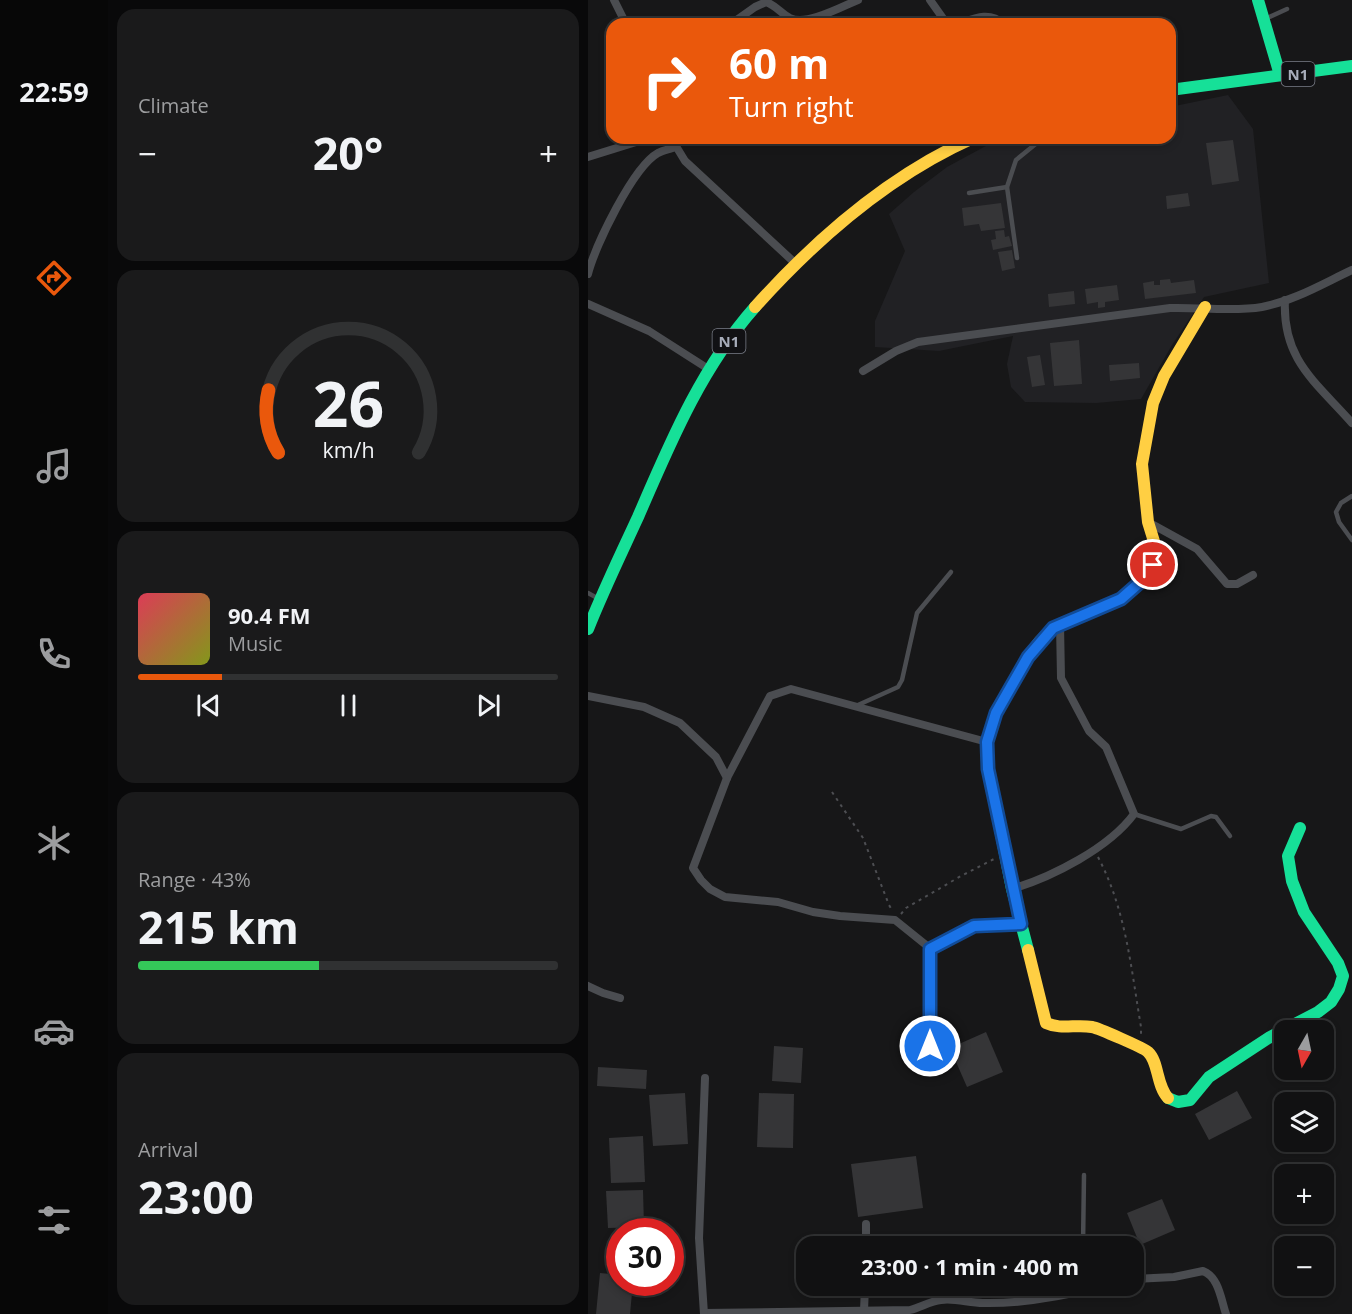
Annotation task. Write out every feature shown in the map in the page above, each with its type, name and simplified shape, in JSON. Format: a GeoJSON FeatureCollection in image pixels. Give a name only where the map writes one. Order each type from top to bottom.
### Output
{"type":"FeatureCollection","features":[{"type":"Feature","properties":{"kind":"main road"},"geometry":{"type":"LineString","coordinates":[[1258,0],[1280,75]]}},
{"type":"Feature","properties":{"kind":"main road","name":"N1"},"geometry":{"type":"LineString","coordinates":[[1176,89],[1352,66]]}},
{"type":"Feature","properties":{"kind":"main road","name":"N1"},"geometry":{"type":"LineString","coordinates":[[588,629],[666,451],[699,387],[751,313],[796,264],[876,196],[917,168],[962,144]]}},
{"type":"Feature","properties":{"kind":"main road"},"geometry":{"type":"LineString","coordinates":[[1205,307],[1164,376],[1153,403],[1142,464],[1148,522],[1156,548],[1153,565],[1146,577],[1121,599],[1053,628],[1028,657],[996,713],[987,742],[988,769],[1012,889],[1046,1023],[1055,1027],[1093,1027],[1148,1052],[1155,1064],[1159,1084],[1167,1098],[1178,1102],[1190,1100],[1209,1077],[1270,1037],[1318,1012],[1331,1002],[1339,989],[1343,976],[1338,963],[1304,912],[1292,881],[1288,856],[1300,828]]}},
{"type":"Feature","properties":{"kind":"street"},"geometry":{"type":"LineString","coordinates":[[614,0],[624,18]]}},
{"type":"Feature","properties":{"kind":"street"},"geometry":{"type":"LineString","coordinates":[[813,18],[858,0]]}},
{"type":"Feature","properties":{"kind":"street"},"geometry":{"type":"LineString","coordinates":[[930,0],[943,18]]}},
{"type":"Feature","properties":{"kind":"street"},"geometry":{"type":"LineString","coordinates":[[739,18],[766,2],[776,6],[790,18]]}},
{"type":"Feature","properties":{"kind":"street"},"geometry":{"type":"LineString","coordinates":[[976,18],[988,15],[996,18]]}},
{"type":"Feature","properties":{"kind":"street"},"geometry":{"type":"LineString","coordinates":[[588,157],[630,144]]}},
{"type":"Feature","properties":{"kind":"street"},"geometry":{"type":"LineString","coordinates":[[674,144],[685,161],[796,264]]}},
{"type":"Feature","properties":{"kind":"street"},"geometry":{"type":"LineString","coordinates":[[588,274],[591,261],[609,221],[636,176],[658,152],[676,147]]}},
{"type":"Feature","properties":{"kind":"street"},"geometry":{"type":"LineString","coordinates":[[863,371],[896,351],[918,342],[1170,308],[1264,307],[1352,270]]}},
{"type":"Feature","properties":{"kind":"street"},"geometry":{"type":"LineString","coordinates":[[1285,300],[1284,322],[1292,351],[1305,372],[1352,423]]}},
{"type":"Feature","properties":{"kind":"street"},"geometry":{"type":"LineString","coordinates":[[588,304],[649,331],[710,370]]}},
{"type":"Feature","properties":{"kind":"street"},"geometry":{"type":"LineString","coordinates":[[1148,522],[1197,549],[1227,584],[1237,584],[1253,575]]}},
{"type":"Feature","properties":{"kind":"street"},"geometry":{"type":"LineString","coordinates":[[1012,889],[1039,881],[1060,871],[1094,849],[1128,822],[1134,814],[1106,747],[1089,732],[1061,678],[1060,624]]}},
{"type":"Feature","properties":{"kind":"street"},"geometry":{"type":"LineString","coordinates":[[930,1046],[930,949],[896,918],[822,913],[778,902],[725,897],[710,889],[700,880],[693,868],[727,778],[770,696],[791,689],[987,742]]}},
{"type":"Feature","properties":{"kind":"street"},"geometry":{"type":"LineString","coordinates":[[588,696],[644,707],[680,723],[716,757],[727,778]]}},
{"type":"Feature","properties":{"kind":"street"},"geometry":{"type":"LineString","coordinates":[[930,949],[974,926],[1021,924]]}},
{"type":"Feature","properties":{"kind":"street"},"geometry":{"type":"LineString","coordinates":[[588,986],[620,998]]}},
{"type":"Feature","properties":{"kind":"street"},"geometry":{"type":"LineString","coordinates":[[705,1078],[699,1238],[704,1313],[883,1312],[910,1310],[938,1300],[948,1299],[983,1303],[1062,1296]]}},
{"type":"Feature","properties":{"kind":"street"},"geometry":{"type":"LineString","coordinates":[[866,1224],[866,1236]]}},
{"type":"Feature","properties":{"kind":"street"},"geometry":{"type":"LineString","coordinates":[[1144,1278],[1208,1272],[1219,1292],[1226,1314]]}},
{"type":"Feature","properties":{"kind":"street"},"geometry":{"type":"LineString","coordinates":[[864,1311],[865,1296]]}},
{"type":"Feature","properties":{"kind":"lane"},"geometry":{"type":"LineString","coordinates":[[1265,19],[1287,9]]}},
{"type":"Feature","properties":{"kind":"lane"},"geometry":{"type":"LineString","coordinates":[[1017,258],[1007,188],[1016,160],[1036,144]]}},
{"type":"Feature","properties":{"kind":"lane"},"geometry":{"type":"LineString","coordinates":[[969,193],[1007,188]]}},
{"type":"Feature","properties":{"kind":"lane"},"geometry":{"type":"LineString","coordinates":[[1352,496],[1341,503],[1336,512],[1339,522],[1352,540]]}},
{"type":"Feature","properties":{"kind":"lane"},"geometry":{"type":"LineString","coordinates":[[855,706],[898,687],[902,680],[917,613],[951,572]]}},
{"type":"Feature","properties":{"kind":"lane"},"geometry":{"type":"LineString","coordinates":[[588,593],[600,599]]}},
{"type":"Feature","properties":{"kind":"lane"},"geometry":{"type":"LineString","coordinates":[[1134,814],[1182,829],[1211,816],[1216,817],[1230,836]]}},
{"type":"Feature","properties":{"kind":"lane"},"geometry":{"type":"LineString","coordinates":[[1083,1236],[1084,1175]]}},
{"type":"Feature","properties":{"kind":"path"},"geometry":{"type":"LineString","coordinates":[[832,792],[863,838],[896,918],[906,908],[1005,854]]}},
{"type":"Feature","properties":{"kind":"path"},"geometry":{"type":"LineString","coordinates":[[1094,849],[1109,877],[1128,938],[1141,1027],[1140,1049]]}},
{"type":"Feature","properties":{"kind":"shaded area"},"geometry":{"type":"Polygon","coordinates":[[[1228,95],[1253,129],[1269,283],[1204,297],[1172,345],[1141,399],[1096,403],[1025,402],[1011,387],[1007,364],[1013,336],[939,351],[875,347],[875,321],[905,251],[889,214],[914,192],[947,167],[989,144],[1176,144],[1176,106],[1228,95]]]}},
{"type":"Feature","properties":{"kind":"building"},"geometry":{"type":"Polygon","coordinates":[[[1233,140],[1239,181],[1212,185],[1206,143],[1233,140]]]}},
{"type":"Feature","properties":{"kind":"building"},"geometry":{"type":"Polygon","coordinates":[[[1188,193],[1190,206],[1167,209],[1166,196],[1188,193]]]}},
{"type":"Feature","properties":{"kind":"building"},"geometry":{"type":"Polygon","coordinates":[[[1001,203],[1005,228],[981,231],[979,224],[964,226],[962,208],[1001,203]]]}},
{"type":"Feature","properties":{"kind":"building"},"geometry":{"type":"Polygon","coordinates":[[[1004,230],[1005,237],[1009,236],[1012,246],[993,250],[991,240],[996,239],[995,231],[1004,230]]]}},
{"type":"Feature","properties":{"kind":"building"},"geometry":{"type":"Polygon","coordinates":[[[1012,250],[1015,268],[1002,271],[998,252],[1012,250]]]}},
{"type":"Feature","properties":{"kind":"building"},"geometry":{"type":"Polygon","coordinates":[[[1170,279],[1171,283],[1194,280],[1196,293],[1145,299],[1143,283],[1154,281],[1154,285],[1160,285],[1160,280],[1170,279]]]}},
{"type":"Feature","properties":{"kind":"building"},"geometry":{"type":"Polygon","coordinates":[[[1117,285],[1119,300],[1105,302],[1105,307],[1098,308],[1098,302],[1087,304],[1085,289],[1117,285]]]}},
{"type":"Feature","properties":{"kind":"building"},"geometry":{"type":"Polygon","coordinates":[[[1074,291],[1075,304],[1049,307],[1048,294],[1074,291]]]}},
{"type":"Feature","properties":{"kind":"building"},"geometry":{"type":"Polygon","coordinates":[[[1079,340],[1082,384],[1054,386],[1050,343],[1079,340]]]}},
{"type":"Feature","properties":{"kind":"building"},"geometry":{"type":"Polygon","coordinates":[[[1040,355],[1045,385],[1032,387],[1027,357],[1040,355]]]}},
{"type":"Feature","properties":{"kind":"building"},"geometry":{"type":"Polygon","coordinates":[[[1139,363],[1140,378],[1110,381],[1109,365],[1139,363]]]}},
{"type":"Feature","properties":{"kind":"building"},"geometry":{"type":"Polygon","coordinates":[[[986,1032],[1003,1072],[967,1087],[950,1048],[986,1032]]]}},
{"type":"Feature","properties":{"kind":"building"},"geometry":{"type":"Polygon","coordinates":[[[774,1046],[803,1048],[801,1083],[772,1081],[774,1046]]]}},
{"type":"Feature","properties":{"kind":"building"},"geometry":{"type":"Polygon","coordinates":[[[598,1067],[647,1070],[646,1089],[597,1086],[598,1067]]]}},
{"type":"Feature","properties":{"kind":"building"},"geometry":{"type":"Polygon","coordinates":[[[1237,1091],[1252,1118],[1209,1140],[1195,1114],[1237,1091]]]}},
{"type":"Feature","properties":{"kind":"building"},"geometry":{"type":"Polygon","coordinates":[[[685,1093],[688,1144],[653,1146],[649,1095],[685,1093]]]}},
{"type":"Feature","properties":{"kind":"building"},"geometry":{"type":"Polygon","coordinates":[[[759,1093],[794,1094],[793,1148],[757,1147],[759,1093]]]}},
{"type":"Feature","properties":{"kind":"building"},"geometry":{"type":"Polygon","coordinates":[[[643,1136],[645,1182],[611,1183],[609,1138],[643,1136]]]}},
{"type":"Feature","properties":{"kind":"building"},"geometry":{"type":"Polygon","coordinates":[[[916,1156],[923,1208],[858,1217],[851,1164],[916,1156]]]}},
{"type":"Feature","properties":{"kind":"building"},"geometry":{"type":"Polygon","coordinates":[[[643,1190],[644,1218],[607,1218],[606,1191],[643,1190]]]}},
{"type":"Feature","properties":{"kind":"building"},"geometry":{"type":"Polygon","coordinates":[[[1162,1199],[1175,1230],[1144,1243],[1144,1236],[1136,1236],[1127,1213],[1162,1199]]]}},
{"type":"Feature","properties":{"kind":"building"},"geometry":{"type":"Polygon","coordinates":[[[600,1273],[606,1274],[606,1296],[632,1296],[630,1314],[596,1314],[600,1273]]]}},
{"type":"Feature","properties":{"kind":"traffic: fast"},"geometry":{"type":"LineString","coordinates":[[1258,0],[1280,75]]}},
{"type":"Feature","properties":{"kind":"traffic: fast"},"geometry":{"type":"LineString","coordinates":[[1176,89],[1352,66]]}},
{"type":"Feature","properties":{"kind":"traffic: fast"},"geometry":{"type":"LineString","coordinates":[[588,629],[688,407],[718,355],[755,307]]}},
{"type":"Feature","properties":{"kind":"traffic: fast"},"geometry":{"type":"LineString","coordinates":[[1027,658],[996,713],[987,742],[988,769],[1012,889],[1028,950]]}},
{"type":"Feature","properties":{"kind":"traffic: fast"},"geometry":{"type":"LineString","coordinates":[[1168,1098],[1178,1102],[1190,1100],[1209,1077],[1270,1037],[1318,1012],[1331,1002],[1339,989],[1343,976],[1338,963],[1304,912],[1292,881],[1288,856],[1300,828]]}},
{"type":"Feature","properties":{"kind":"traffic: slow"},"geometry":{"type":"LineString","coordinates":[[755,307],[803,257],[856,211],[912,170],[961,144]]}},
{"type":"Feature","properties":{"kind":"traffic: slow"},"geometry":{"type":"LineString","coordinates":[[1027,658],[1053,628],[1121,599],[1146,577],[1153,565],[1156,548],[1148,522],[1142,464],[1153,403],[1164,376],[1205,307]]}},
{"type":"Feature","properties":{"kind":"traffic: slow"},"geometry":{"type":"LineString","coordinates":[[1028,950],[1046,1023],[1057,1026],[1092,1027],[1145,1050],[1152,1056],[1161,1087],[1168,1098]]}},
{"type":"Feature","properties":{"kind":"route"},"geometry":{"type":"LineString","coordinates":[[930,1046],[930,949],[974,926],[1021,924],[988,769],[987,742],[996,713],[1028,657],[1053,628],[1121,599],[1146,577],[1153,565]]}}]}
